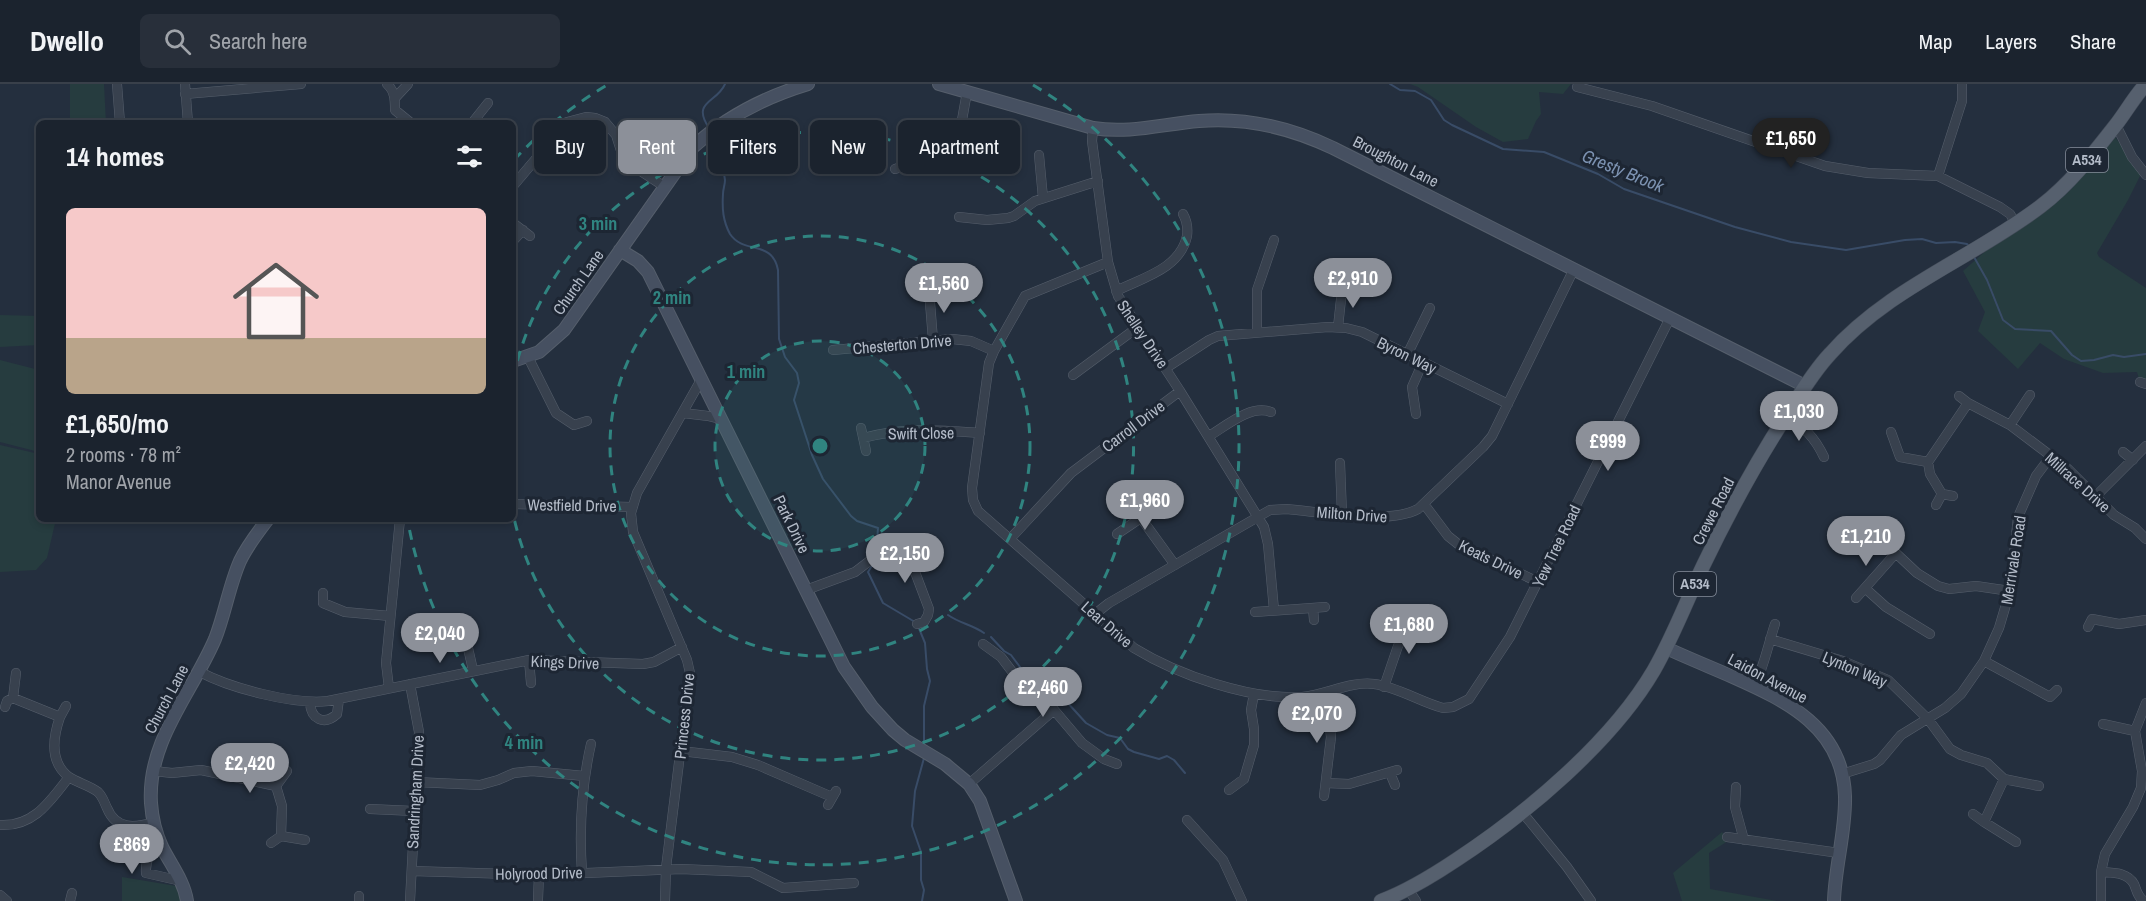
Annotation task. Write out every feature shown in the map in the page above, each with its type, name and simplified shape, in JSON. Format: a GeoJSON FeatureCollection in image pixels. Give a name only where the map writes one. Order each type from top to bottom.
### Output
{"type":"FeatureCollection","features":[{"type":"Feature","properties":{"kind":"main road","name":"A534"},"geometry":{"type":"LineString","coordinates":[[2016,224],[2067,183],[2116,125],[2146,84]]}},
{"type":"Feature","properties":{"kind":"main road","name":"Crewe Road"},"geometry":{"type":"LineString","coordinates":[[1381,901],[1412,895],[1522,812],[1605,734],[1654,670],[1737,498],[1785,416],[1805,386],[1834,350],[1863,322],[1901,294],[2016,224]]}},
{"type":"Feature","properties":{"kind":"street"},"geometry":{"type":"LineString","coordinates":[[117,84],[120,120]]}},
{"type":"Feature","properties":{"kind":"street"},"geometry":{"type":"LineString","coordinates":[[184,84],[188,120]]}},
{"type":"Feature","properties":{"kind":"street"},"geometry":{"type":"LineString","coordinates":[[186,94],[301,84]]}},
{"type":"Feature","properties":{"kind":"street"},"geometry":{"type":"LineString","coordinates":[[387,84],[391,87],[395,98],[395,110],[407,120]]}},
{"type":"Feature","properties":{"kind":"street"},"geometry":{"type":"LineString","coordinates":[[395,98],[408,84]]}},
{"type":"Feature","properties":{"kind":"street"},"geometry":{"type":"LineString","coordinates":[[754,104],[772,84]]}},
{"type":"Feature","properties":{"kind":"street"},"geometry":{"type":"LineString","coordinates":[[754,104],[808,84]]}},
{"type":"Feature","properties":{"kind":"street","name":"Broughton Lane"},"geometry":{"type":"LineString","coordinates":[[939,84],[1094,128],[1120,131],[1215,120],[1249,121],[1278,127],[1333,148],[1805,386]]}},
{"type":"Feature","properties":{"kind":"street"},"geometry":{"type":"LineString","coordinates":[[1938,176],[1962,100],[1962,84]]}},
{"type":"Feature","properties":{"kind":"street"},"geometry":{"type":"LineString","coordinates":[[1577,87],[1652,106],[1825,166],[1868,172],[1938,176],[2000,207],[2010,214],[2016,224]]}},
{"type":"Feature","properties":{"kind":"street"},"geometry":{"type":"LineString","coordinates":[[895,169],[918,161],[954,165],[968,92]]}},
{"type":"Feature","properties":{"kind":"street"},"geometry":{"type":"LineString","coordinates":[[474,120],[488,103]]}},
{"type":"Feature","properties":{"kind":"street","name":"Church Lane"},"geometry":{"type":"LineString","coordinates":[[516,360],[528,357],[548,346],[564,330],[693,147],[719,125],[754,104]]}},
{"type":"Feature","properties":{"kind":"street"},"geometry":{"type":"LineString","coordinates":[[516,182],[567,122],[586,117],[605,122],[616,135],[624,160],[665,187]]}},
{"type":"Feature","properties":{"kind":"street"},"geometry":{"type":"LineString","coordinates":[[2116,125],[2132,157],[2146,175]]}},
{"type":"Feature","properties":{"kind":"street","name":"Shelley Drive"},"geometry":{"type":"LineString","coordinates":[[1094,128],[1092,141],[1108,262],[1116,291],[1264,527],[1268,544],[1274,610]]}},
{"type":"Feature","properties":{"kind":"street"},"geometry":{"type":"LineString","coordinates":[[1039,155],[1044,168],[1043,198]]}},
{"type":"Feature","properties":{"kind":"street"},"geometry":{"type":"LineString","coordinates":[[958,217],[975,215],[996,220],[1008,218],[1030,203],[1098,181]]}},
{"type":"Feature","properties":{"kind":"street"},"geometry":{"type":"LineString","coordinates":[[1116,291],[1167,267],[1175,260],[1187,234],[1187,217]]}},
{"type":"Feature","properties":{"kind":"street"},"geometry":{"type":"LineString","coordinates":[[516,225],[526,233],[516,239]]}},
{"type":"Feature","properties":{"kind":"street"},"geometry":{"type":"LineString","coordinates":[[1257,332],[1257,290],[1274,240]]}},
{"type":"Feature","properties":{"kind":"street","name":"Park Drive"},"geometry":{"type":"LineString","coordinates":[[620,250],[638,261],[648,272],[844,667],[893,730],[933,755],[969,784]]}},
{"type":"Feature","properties":{"kind":"street","name":"Lear Drive"},"geometry":{"type":"LineString","coordinates":[[1108,262],[1025,296],[989,363],[972,488],[974,504],[978,511],[1126,642],[1150,658],[1178,670],[1254,694],[1278,697],[1305,696],[1365,684],[1384,687],[1443,708],[1466,702],[1473,694],[1522,614]]}},
{"type":"Feature","properties":{"kind":"street","name":"Milton Drive"},"geometry":{"type":"LineString","coordinates":[[1095,614],[1109,603],[1270,510],[1393,517],[1407,514],[1424,504],[1487,442],[1574,269]]}},
{"type":"Feature","properties":{"kind":"street"},"geometry":{"type":"LineString","coordinates":[[1338,327],[1342,290],[1346,283]]}},
{"type":"Feature","properties":{"kind":"street"},"geometry":{"type":"LineString","coordinates":[[929,290],[933,340]]}},
{"type":"Feature","properties":{"kind":"street"},"geometry":{"type":"LineString","coordinates":[[1407,355],[1430,308]]}},
{"type":"Feature","properties":{"kind":"street","name":"Yew Tree Road"},"geometry":{"type":"LineString","coordinates":[[1522,614],[1670,318]]}},
{"type":"Feature","properties":{"kind":"street"},"geometry":{"type":"LineString","coordinates":[[1072,375],[1138,327]]}},
{"type":"Feature","properties":{"kind":"street","name":"Byron Way"},"geometry":{"type":"LineString","coordinates":[[1166,368],[1213,338],[1257,332],[1338,327],[1362,332],[1508,404]]}},
{"type":"Feature","properties":{"kind":"street","name":"Chesterton Drive"},"geometry":{"type":"LineString","coordinates":[[844,337],[845,349]]}},
{"type":"Feature","properties":{"kind":"street","name":"Chesterton Drive"},"geometry":{"type":"LineString","coordinates":[[833,350],[933,340],[971,341],[994,351]]}},
{"type":"Feature","properties":{"kind":"street"},"geometry":{"type":"LineString","coordinates":[[528,357],[556,413],[574,425],[587,421]]}},
{"type":"Feature","properties":{"kind":"street"},"geometry":{"type":"LineString","coordinates":[[1417,410],[1412,387],[1423,362]]}},
{"type":"Feature","properties":{"kind":"street","name":"Westfield Drive"},"geometry":{"type":"LineString","coordinates":[[516,504],[632,507],[701,380]]}},
{"type":"Feature","properties":{"kind":"street","name":"Carroll Drive"},"geometry":{"type":"LineString","coordinates":[[1010,539],[1071,473],[1180,391]]}},
{"type":"Feature","properties":{"kind":"street"},"geometry":{"type":"LineString","coordinates":[[2010,425],[2030,395]]}},
{"type":"Feature","properties":{"kind":"street","name":"Millrace Drive"},"geometry":{"type":"LineString","coordinates":[[1959,396],[2010,425],[2051,456],[2114,515],[2135,528],[2146,539]]}},
{"type":"Feature","properties":{"kind":"street"},"geometry":{"type":"LineString","coordinates":[[1953,496],[1942,494],[1930,474],[1928,462],[1968,403]]}},
{"type":"Feature","properties":{"kind":"street"},"geometry":{"type":"LineString","coordinates":[[1209,436],[1248,413],[1262,410],[1271,412]]}},
{"type":"Feature","properties":{"kind":"street"},"geometry":{"type":"LineString","coordinates":[[682,413],[720,419]]}},
{"type":"Feature","properties":{"kind":"street"},"geometry":{"type":"LineString","coordinates":[[1785,416],[1799,423],[1813,436],[1824,457]]}},
{"type":"Feature","properties":{"kind":"street","name":"Swift Close"},"geometry":{"type":"LineString","coordinates":[[866,451],[862,433],[907,430],[980,433]]}},
{"type":"Feature","properties":{"kind":"street"},"geometry":{"type":"LineString","coordinates":[[1891,432],[1900,457],[1928,462]]}},
{"type":"Feature","properties":{"kind":"street"},"geometry":{"type":"LineString","coordinates":[[2096,497],[2146,446]]}},
{"type":"Feature","properties":{"kind":"street"},"geometry":{"type":"LineString","coordinates":[[2122,452],[2133,460]]}},
{"type":"Feature","properties":{"kind":"street","name":"Merrivale Road"},"geometry":{"type":"LineString","coordinates":[[1842,774],[1874,764],[1884,756],[1888,748],[1901,735],[1928,719],[1961,694],[1984,661],[1999,628],[2010,591],[2018,517],[2036,476],[2051,456]]}},
{"type":"Feature","properties":{"kind":"street"},"geometry":{"type":"LineString","coordinates":[[1340,463],[1342,514]]}},
{"type":"Feature","properties":{"kind":"street"},"geometry":{"type":"LineString","coordinates":[[1936,505],[1942,494]]}},
{"type":"Feature","properties":{"kind":"street","name":"Keats Drive"},"geometry":{"type":"LineString","coordinates":[[1424,504],[1448,536],[1458,544],[1539,582]]}},
{"type":"Feature","properties":{"kind":"street","name":"Princess Drive"},"geometry":{"type":"LineString","coordinates":[[632,507],[633,532],[690,666],[666,868],[665,901]]}},
{"type":"Feature","properties":{"kind":"street"},"geometry":{"type":"LineString","coordinates":[[1118,534],[1156,507]]}},
{"type":"Feature","properties":{"kind":"street"},"geometry":{"type":"LineString","coordinates":[[1141,518],[1175,566]]}},
{"type":"Feature","properties":{"kind":"street","name":"Church Lane"},"geometry":{"type":"LineString","coordinates":[[187,901],[181,881],[159,841],[154,822],[151,799],[154,771],[162,741],[200,672],[215,638],[240,562],[265,522]]}},
{"type":"Feature","properties":{"kind":"street"},"geometry":{"type":"LineString","coordinates":[[389,688],[386,663],[400,522]]}},
{"type":"Feature","properties":{"kind":"street"},"geometry":{"type":"LineString","coordinates":[[1869,528],[1917,573],[1938,586],[1949,588],[1976,586],[2010,591]]}},
{"type":"Feature","properties":{"kind":"street"},"geometry":{"type":"LineString","coordinates":[[1856,598],[1896,553]]}},
{"type":"Feature","properties":{"kind":"street"},"geometry":{"type":"LineString","coordinates":[[806,590],[855,572],[876,558],[886,556],[915,572],[929,609],[924,622],[917,624]]}},
{"type":"Feature","properties":{"kind":"street"},"geometry":{"type":"LineString","coordinates":[[1866,588],[1886,607],[1930,634]]}},
{"type":"Feature","properties":{"kind":"street"},"geometry":{"type":"LineString","coordinates":[[323,593],[319,606],[345,612],[390,616]]}},
{"type":"Feature","properties":{"kind":"street"},"geometry":{"type":"LineString","coordinates":[[1255,612],[1325,607]]}},
{"type":"Feature","properties":{"kind":"street"},"geometry":{"type":"LineString","coordinates":[[1313,608],[1314,620]]}},
{"type":"Feature","properties":{"kind":"street"},"geometry":{"type":"LineString","coordinates":[[1384,687],[1406,640],[1414,615]]}},
{"type":"Feature","properties":{"kind":"street"},"geometry":{"type":"LineString","coordinates":[[2088,627],[2092,619],[2119,624],[2146,620]]}},
{"type":"Feature","properties":{"kind":"street"},"geometry":{"type":"LineString","coordinates":[[1755,687],[1775,624]]}},
{"type":"Feature","properties":{"kind":"street","name":"Lynton Way"},"geometry":{"type":"LineString","coordinates":[[1770,639],[1843,660],[1888,680],[1928,719],[1950,749],[1987,763],[2004,779]]}},
{"type":"Feature","properties":{"kind":"street"},"geometry":{"type":"LineString","coordinates":[[983,644],[1001,657],[1020,682],[1041,697],[1082,743],[1097,755],[1117,764]]}},
{"type":"Feature","properties":{"kind":"street","name":"Kings Drive"},"geometry":{"type":"LineString","coordinates":[[200,672],[220,682],[310,703],[530,660],[643,664],[654,662],[682,647]]}},
{"type":"Feature","properties":{"kind":"street"},"geometry":{"type":"LineString","coordinates":[[468,648],[473,670]]}},
{"type":"Feature","properties":{"kind":"street","name":"Laidon Avenue"},"geometry":{"type":"LineString","coordinates":[[1666,648],[1755,687],[1793,708],[1811,721],[1831,746],[1842,774],[1845,803],[1834,901]]}},
{"type":"Feature","properties":{"kind":"street"},"geometry":{"type":"LineString","coordinates":[[530,660],[531,683]]}},
{"type":"Feature","properties":{"kind":"street"},"geometry":{"type":"LineString","coordinates":[[1984,661],[2052,698]]}},
{"type":"Feature","properties":{"kind":"street"},"geometry":{"type":"LineString","coordinates":[[13,698],[16,673]]}},
{"type":"Feature","properties":{"kind":"street","name":"Sandringham Drive"},"geometry":{"type":"LineString","coordinates":[[410,684],[418,723],[410,901]]}},
{"type":"Feature","properties":{"kind":"street"},"geometry":{"type":"LineString","coordinates":[[1324,796],[1331,738],[1326,693]]}},
{"type":"Feature","properties":{"kind":"street"},"geometry":{"type":"LineString","coordinates":[[1234,790],[1244,779],[1254,746],[1251,710],[1254,694]]}},
{"type":"Feature","properties":{"kind":"street"},"geometry":{"type":"LineString","coordinates":[[5,707],[7,701],[13,698],[60,717]]}},
{"type":"Feature","properties":{"kind":"street","name":"Kings Drive"},"geometry":{"type":"LineString","coordinates":[[310,703],[310,710],[314,717],[328,720],[337,714],[339,699]]}},
{"type":"Feature","properties":{"kind":"street"},"geometry":{"type":"LineString","coordinates":[[2101,901],[2101,872],[2108,847],[2136,801],[2144,777],[2135,731],[2146,703]]}},
{"type":"Feature","properties":{"kind":"street"},"geometry":{"type":"LineString","coordinates":[[66,706],[54,737],[55,753],[59,765],[69,777],[95,790],[101,796],[110,815],[118,823],[134,827],[154,822]]}},
{"type":"Feature","properties":{"kind":"street"},"geometry":{"type":"LineString","coordinates":[[1016,901],[980,801],[969,784],[1054,710]]}},
{"type":"Feature","properties":{"kind":"street"},"geometry":{"type":"LineString","coordinates":[[2103,724],[2135,731]]}},
{"type":"Feature","properties":{"kind":"street"},"geometry":{"type":"LineString","coordinates":[[582,873],[580,819],[584,776],[591,744]]}},
{"type":"Feature","properties":{"kind":"street"},"geometry":{"type":"LineString","coordinates":[[681,751],[732,758],[758,765],[832,797]]}},
{"type":"Feature","properties":{"kind":"street"},"geometry":{"type":"LineString","coordinates":[[154,771],[172,773],[201,770],[276,786]]}},
{"type":"Feature","properties":{"kind":"street"},"geometry":{"type":"LineString","coordinates":[[276,786],[287,771]]}},
{"type":"Feature","properties":{"kind":"street"},"geometry":{"type":"LineString","coordinates":[[416,782],[480,785],[514,773],[532,771],[584,776]]}},
{"type":"Feature","properties":{"kind":"street"},"geometry":{"type":"LineString","coordinates":[[1326,783],[1349,784],[1394,772],[1395,785]]}},
{"type":"Feature","properties":{"kind":"street"},"geometry":{"type":"LineString","coordinates":[[0,825],[17,824],[34,817],[69,777]]}},
{"type":"Feature","properties":{"kind":"street"},"geometry":{"type":"LineString","coordinates":[[1984,822],[2004,779],[2039,786]]}},
{"type":"Feature","properties":{"kind":"street"},"geometry":{"type":"LineString","coordinates":[[276,786],[282,806],[281,836]]}},
{"type":"Feature","properties":{"kind":"street"},"geometry":{"type":"LineString","coordinates":[[1736,787],[1735,807],[1744,840]]}},
{"type":"Feature","properties":{"kind":"street"},"geometry":{"type":"LineString","coordinates":[[368,809],[414,811]]}},
{"type":"Feature","properties":{"kind":"street"},"geometry":{"type":"LineString","coordinates":[[1522,812],[1567,867],[1591,901]]}},
{"type":"Feature","properties":{"kind":"street"},"geometry":{"type":"LineString","coordinates":[[1973,814],[2016,842]]}},
{"type":"Feature","properties":{"kind":"street"},"geometry":{"type":"LineString","coordinates":[[1187,820],[1223,860],[1242,901]]}},
{"type":"Feature","properties":{"kind":"street"},"geometry":{"type":"LineString","coordinates":[[271,843],[281,836],[305,840]]}},
{"type":"Feature","properties":{"kind":"street"},"geometry":{"type":"LineString","coordinates":[[1727,837],[1839,853]]}},
{"type":"Feature","properties":{"kind":"street"},"geometry":{"type":"LineString","coordinates":[[159,841],[151,850],[145,868],[146,873],[181,881]]}},
{"type":"Feature","properties":{"kind":"street","name":"Holyrood Drive"},"geometry":{"type":"LineString","coordinates":[[412,871],[539,875],[666,868],[751,872],[783,888],[854,883]]}},
{"type":"Feature","properties":{"kind":"street"},"geometry":{"type":"LineString","coordinates":[[2101,872],[2122,874],[2128,878],[2133,883],[2139,897],[2144,901]]}},
{"type":"Feature","properties":{"kind":"street"},"geometry":{"type":"LineString","coordinates":[[538,898],[539,875]]}},
{"type":"Feature","properties":{"kind":"street"},"geometry":{"type":"LineString","coordinates":[[0,895],[7,901]]}},
{"type":"Feature","properties":{"kind":"green space"},"geometry":{"type":"Polygon","coordinates":[[[70,84],[104,84],[106,120],[70,120],[70,84]]]}},
{"type":"Feature","properties":{"kind":"green space"},"geometry":{"type":"Polygon","coordinates":[[[1410,84],[1571,84],[1563,94],[1539,92],[1541,114],[1528,139],[1503,142],[1410,84]]]}},
{"type":"Feature","properties":{"kind":"green space"},"geometry":{"type":"Polygon","coordinates":[[[2111,132],[2142,172],[2097,253],[2099,257],[2146,288],[2146,384],[2140,382],[2137,372],[2103,373],[2064,359],[2040,343],[2018,369],[1978,331],[1985,312],[1963,271],[2016,224],[2111,132]]]}},
{"type":"Feature","properties":{"kind":"green space"},"geometry":{"type":"Polygon","coordinates":[[[0,315],[36,316],[36,345],[0,347],[0,315]]]}},
{"type":"Feature","properties":{"kind":"green space"},"geometry":{"type":"Polygon","coordinates":[[[0,360],[36,369],[36,451],[0,442],[0,360]]]}},
{"type":"Feature","properties":{"kind":"green space"},"geometry":{"type":"Polygon","coordinates":[[[0,445],[36,453],[36,522],[55,522],[47,558],[36,570],[0,572],[0,445]]]}},
{"type":"Feature","properties":{"kind":"green space"},"geometry":{"type":"Polygon","coordinates":[[[1722,832],[1728,841],[1709,853],[1710,889],[1777,901],[1682,901],[1673,873],[1722,832]]]}},
{"type":"Feature","properties":{"kind":"green space"},"geometry":{"type":"Polygon","coordinates":[[[122,877],[176,886],[181,901],[122,901],[122,877]]]}},
{"type":"Feature","properties":{"kind":"waterway"},"geometry":{"type":"LineString","coordinates":[[708,126],[704,119],[704,107],[725,84]]}},
{"type":"Feature","properties":{"kind":"waterway","name":"Gresty Brook"},"geometry":{"type":"LineString","coordinates":[[1390,84],[1400,90],[1415,91],[1431,100],[1444,120],[1503,149],[1544,152],[1598,174],[1624,189],[1735,227],[1791,242],[1846,250],[1922,239],[1936,243],[1955,242],[1969,246]]}},
{"type":"Feature","properties":{"kind":"waterway"},"geometry":{"type":"LineString","coordinates":[[724,174],[724,220],[730,234],[743,244],[770,254],[775,260],[778,270],[779,339],[785,357],[797,373],[799,383],[794,400],[812,455],[823,479],[851,516],[857,521],[878,528],[876,556]]}},
{"type":"Feature","properties":{"kind":"waterway"},"geometry":{"type":"LineString","coordinates":[[1974,257],[1987,280],[2003,320],[2015,329],[2051,331],[2072,355],[2081,361],[2113,355],[2124,357],[2146,354]]}},
{"type":"Feature","properties":{"kind":"waterway"},"geometry":{"type":"LineString","coordinates":[[875,561],[868,572],[883,603],[915,622]]}},
{"type":"Feature","properties":{"kind":"waterway"},"geometry":{"type":"LineString","coordinates":[[948,615],[984,633]]}},
{"type":"Feature","properties":{"kind":"waterway"},"geometry":{"type":"LineString","coordinates":[[918,626],[925,643],[930,681],[924,706],[924,746]]}},
{"type":"Feature","properties":{"kind":"waterway"},"geometry":{"type":"LineString","coordinates":[[991,637],[1011,655],[1026,675],[1036,679],[1066,701],[1086,723],[1107,735],[1120,738],[1128,749],[1134,752],[1159,759],[1167,756],[1174,760],[1185,773]]}},
{"type":"Feature","properties":{"kind":"waterway"},"geometry":{"type":"LineString","coordinates":[[922,901],[924,890],[921,880],[921,852],[912,826],[915,791],[924,758]]}}]}
